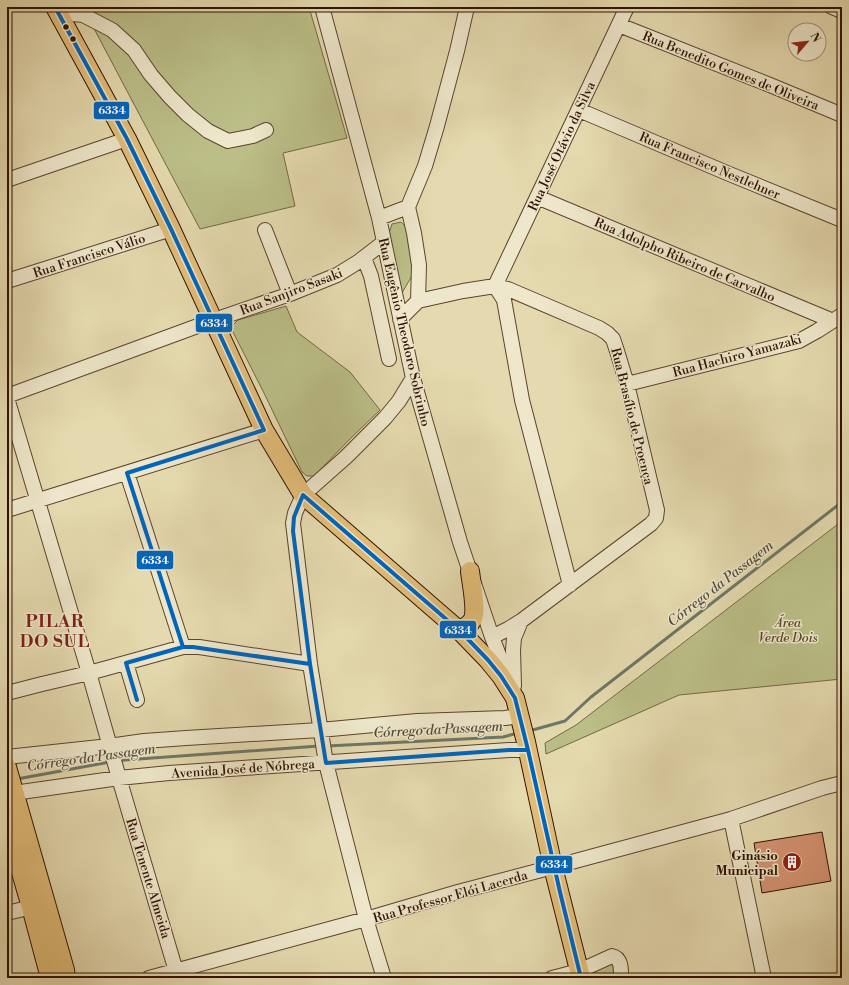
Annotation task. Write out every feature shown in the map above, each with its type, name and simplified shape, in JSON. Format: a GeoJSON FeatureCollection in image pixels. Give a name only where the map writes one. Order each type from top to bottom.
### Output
{"type":"FeatureCollection","features":[{"type":"Feature","properties":{"kind":"main road"},"geometry":{"type":"LineString","coordinates":[[57,11],[127,139],[214,320],[264,430],[303,495],[458,630],[488,660],[501,676],[515,698],[580,974]]}},
{"type":"Feature","properties":{"kind":"main road"},"geometry":{"type":"LineString","coordinates":[[458,630],[466,627],[473,618],[474,609],[470,571]]}},
{"type":"Feature","properties":{"kind":"main road"},"geometry":{"type":"LineString","coordinates":[[9,778],[39,905],[50,978]]}},
{"type":"Feature","properties":{"kind":"main road"},"geometry":{"type":"LineString","coordinates":[[7,824],[65,970],[66,978]]}},
{"type":"Feature","properties":{"kind":"street","name":"Rua Eugênio Theodoro Sobrinho"},"geometry":{"type":"LineString","coordinates":[[322,7],[379,218],[413,378],[460,542],[492,637],[515,698]]}},
{"type":"Feature","properties":{"kind":"street"},"geometry":{"type":"LineString","coordinates":[[400,319],[418,301],[419,265],[408,207],[425,166],[437,126],[467,7]]}},
{"type":"Feature","properties":{"kind":"street","name":"Rua José Otávio da Silva"},"geometry":{"type":"LineString","coordinates":[[495,286],[627,7]]}},
{"type":"Feature","properties":{"kind":"street"},"geometry":{"type":"LineString","coordinates":[[832,7],[842,11]]}},
{"type":"Feature","properties":{"kind":"street"},"geometry":{"type":"LineString","coordinates":[[57,11],[83,15],[112,30],[134,50],[151,76],[170,97],[188,115],[208,131],[228,141],[253,136],[266,130]]}},
{"type":"Feature","properties":{"kind":"street","name":"Rua Benedito Gomes de Oliveira"},"geometry":{"type":"LineString","coordinates":[[619,25],[842,115]]}},
{"type":"Feature","properties":{"kind":"street","name":"Rua Francisco Nestlehner"},"geometry":{"type":"LineString","coordinates":[[579,110],[842,220]]}},
{"type":"Feature","properties":{"kind":"street"},"geometry":{"type":"LineString","coordinates":[[7,180],[127,139]]}},
{"type":"Feature","properties":{"kind":"street","name":"Rua Adolpho Ribeiro de Carvalho"},"geometry":{"type":"LineString","coordinates":[[537,197],[837,318]]}},
{"type":"Feature","properties":{"kind":"street"},"geometry":{"type":"LineString","coordinates":[[379,218],[408,207]]}},
{"type":"Feature","properties":{"kind":"street","name":"Rua Francisco Válio"},"geometry":{"type":"LineString","coordinates":[[7,281],[171,229]]}},
{"type":"Feature","properties":{"kind":"street"},"geometry":{"type":"LineString","coordinates":[[265,230],[290,294]]}},
{"type":"Feature","properties":{"kind":"street","name":"Rua Sanjiro Sasaki"},"geometry":{"type":"LineString","coordinates":[[7,397],[214,320],[290,294],[337,274],[364,258],[384,242]]}},
{"type":"Feature","properties":{"kind":"street"},"geometry":{"type":"LineString","coordinates":[[364,258],[370,276],[389,359]]}},
{"type":"Feature","properties":{"kind":"street"},"geometry":{"type":"LineString","coordinates":[[492,637],[521,621],[570,585],[522,400],[504,300],[495,286]]}},
{"type":"Feature","properties":{"kind":"street","name":"Rua Brasílio de Proença"},"geometry":{"type":"LineString","coordinates":[[418,301],[463,291],[495,286],[508,289],[599,328],[613,338],[627,384],[657,510],[656,518],[651,524],[570,585]]}},
{"type":"Feature","properties":{"kind":"street","name":"Rua Hachiro Yamazaki"},"geometry":{"type":"LineString","coordinates":[[627,384],[799,341],[817,332],[837,318]]}},
{"type":"Feature","properties":{"kind":"street"},"geometry":{"type":"LineString","coordinates":[[384,978],[366,919],[321,734],[310,664],[293,523],[295,513],[303,495],[346,458],[385,418],[413,378]]}},
{"type":"Feature","properties":{"kind":"street","name":"Rua Tenente Almeida"},"geometry":{"type":"LineString","coordinates":[[7,397],[178,975]]}},
{"type":"Feature","properties":{"kind":"street"},"geometry":{"type":"LineString","coordinates":[[7,510],[37,502],[264,430]]}},
{"type":"Feature","properties":{"kind":"street"},"geometry":{"type":"LineString","coordinates":[[127,473],[183,648]]}},
{"type":"Feature","properties":{"kind":"street"},"geometry":{"type":"LineString","coordinates":[[515,698],[513,650],[514,638],[521,621]]}},
{"type":"Feature","properties":{"kind":"street"},"geometry":{"type":"LineString","coordinates":[[7,693],[183,648],[199,647],[310,664]]}},
{"type":"Feature","properties":{"kind":"street"},"geometry":{"type":"LineString","coordinates":[[126,663],[137,700]]}},
{"type":"Feature","properties":{"kind":"street"},"geometry":{"type":"LineString","coordinates":[[9,778],[110,749],[144,741],[186,738],[321,734],[417,721],[505,718],[520,719]]}},
{"type":"Feature","properties":{"kind":"street","name":"Avenida José de Nóbrega"},"geometry":{"type":"LineString","coordinates":[[9,778],[204,771],[326,759],[501,750],[527,746]]}},
{"type":"Feature","properties":{"kind":"street","name":"Rua Professor Elói Lacerda"},"geometry":{"type":"LineString","coordinates":[[149,978],[178,975],[458,892],[731,819],[822,788],[842,783]]}},
{"type":"Feature","properties":{"kind":"street"},"geometry":{"type":"LineString","coordinates":[[731,819],[764,978]]}},
{"type":"Feature","properties":{"kind":"street"},"geometry":{"type":"LineString","coordinates":[[7,913],[39,905]]}},
{"type":"Feature","properties":{"kind":"street"},"geometry":{"type":"LineString","coordinates":[[552,978],[580,974],[612,956],[616,957],[620,964],[621,978]]}},
{"type":"Feature","properties":{"kind":"green space"},"geometry":{"type":"Polygon","coordinates":[[[93,7],[309,7],[347,138],[283,153],[295,206],[200,229],[90,21],[93,7]]]}},
{"type":"Feature","properties":{"kind":"green space"},"geometry":{"type":"Polygon","coordinates":[[[401,222],[407,228],[413,274],[402,293],[389,233],[392,224],[401,222]]]}},
{"type":"Feature","properties":{"kind":"green space"},"geometry":{"type":"Polygon","coordinates":[[[286,306],[297,332],[350,372],[380,410],[314,476],[307,476],[302,472],[232,330],[233,325],[238,320],[286,306]]]}},
{"type":"Feature","properties":{"kind":"green space","name":"Área Verde Dois"},"geometry":{"type":"Polygon","coordinates":[[[842,521],[842,679],[679,695],[546,754],[545,743],[576,725],[842,521]]]}},
{"type":"Feature","properties":{"kind":"green space"},"geometry":{"type":"Polygon","coordinates":[[[609,962],[615,964],[615,978],[586,978],[585,967],[609,962]]]}},
{"type":"Feature","properties":{"kind":"building","name":"Ginásio Municipal"},"geometry":{"type":"Polygon","coordinates":[[[822,832],[831,881],[762,893],[754,843],[822,832]]]}},
{"type":"Feature","properties":{"kind":"waterway","name":"Córrego da Passagem"},"geometry":{"type":"LineString","coordinates":[[529,731],[565,721],[591,697],[842,502]]}},
{"type":"Feature","properties":{"kind":"waterway","name":"Córrego da Passagem"},"geometry":{"type":"LineString","coordinates":[[327,746],[503,737],[518,733]]}},
{"type":"Feature","properties":{"kind":"waterway","name":"Córrego da Passagem"},"geometry":{"type":"LineString","coordinates":[[117,761],[319,746]]}},
{"type":"Feature","properties":{"kind":"waterway","name":"Córrego da Passagem"},"geometry":{"type":"LineString","coordinates":[[17,779],[110,762]]}},
{"type":"Feature","properties":{"kind":"transit line","name":"6334"},"geometry":{"type":"LineString","coordinates":[[55,7],[127,139],[171,229],[264,430]]}},
{"type":"Feature","properties":{"kind":"transit line","name":"6334"},"geometry":{"type":"LineString","coordinates":[[127,473],[264,430]]}},
{"type":"Feature","properties":{"kind":"transit line","name":"6334"},"geometry":{"type":"LineString","coordinates":[[127,473],[183,647]]}},
{"type":"Feature","properties":{"kind":"transit line","name":"6334"},"geometry":{"type":"LineString","coordinates":[[303,495],[461,632],[488,660],[501,676],[515,698],[528,750],[509,750],[326,763],[310,664],[293,531],[294,517],[303,495]]}},
{"type":"Feature","properties":{"kind":"transit line","name":"6334"},"geometry":{"type":"LineString","coordinates":[[126,663],[183,647],[193,647],[310,664]]}},
{"type":"Feature","properties":{"kind":"transit line","name":"6334"},"geometry":{"type":"LineString","coordinates":[[126,663],[137,700]]}},
{"type":"Feature","properties":{"kind":"transit line","name":"6334"},"geometry":{"type":"LineString","coordinates":[[528,750],[581,978]]}},
{"type":"Feature","properties":{"kind":"place","name":"Ginásio Municipal"},"geometry":{"type":"Point","coordinates":[792,862]}},
{"type":"Feature","properties":{"kind":"district","name":"PILAR DO SUL"},"geometry":{"type":"Point","coordinates":[55,631]}}]}
